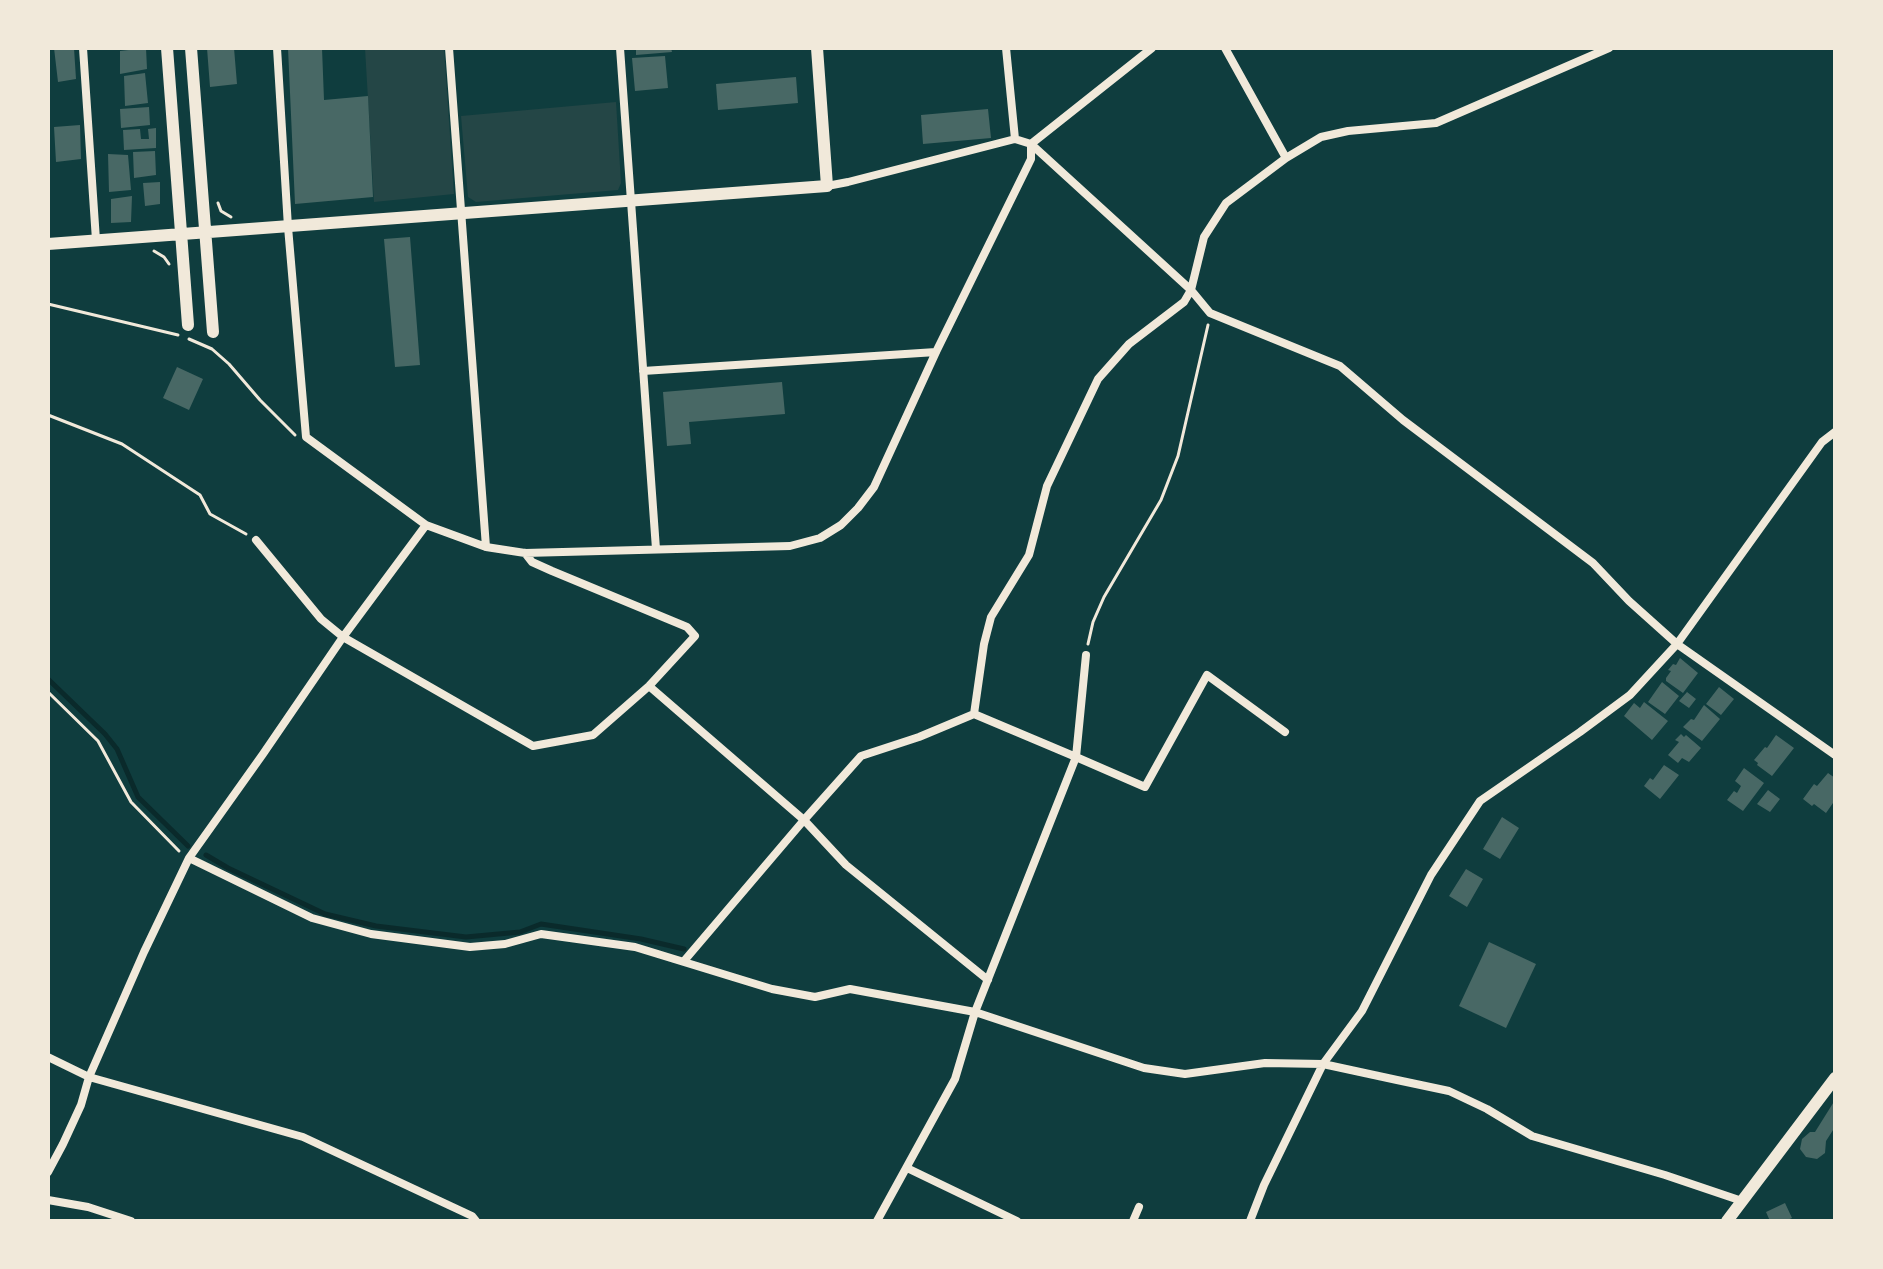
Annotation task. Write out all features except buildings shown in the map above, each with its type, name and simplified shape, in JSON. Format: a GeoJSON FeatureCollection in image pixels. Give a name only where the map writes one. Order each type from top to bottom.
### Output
{"type":"FeatureCollection","features":[{"type":"Feature","properties":{"kind":"street"},"geometry":{"type":"LineString","coordinates":[[83,48],[96,240]]}},
{"type":"Feature","properties":{"kind":"street"},"geometry":{"type":"LineString","coordinates":[[167,48],[188,325]]}},
{"type":"Feature","properties":{"kind":"street"},"geometry":{"type":"LineString","coordinates":[[191,48],[213,332]]}},
{"type":"Feature","properties":{"kind":"street"},"geometry":{"type":"LineString","coordinates":[[277,48],[306,437],[426,525],[486,547],[525,553],[790,546],[820,538],[841,525],[874,487],[1031,159],[1031,144]]}},
{"type":"Feature","properties":{"kind":"street"},"geometry":{"type":"LineString","coordinates":[[449,48],[486,547]]}},
{"type":"Feature","properties":{"kind":"street"},"geometry":{"type":"LineString","coordinates":[[620,48],[656,549]]}},
{"type":"Feature","properties":{"kind":"street"},"geometry":{"type":"LineString","coordinates":[[817,48],[827,186]]}},
{"type":"Feature","properties":{"kind":"street"},"geometry":{"type":"LineString","coordinates":[[1006,48],[1015,139]]}},
{"type":"Feature","properties":{"kind":"street"},"geometry":{"type":"LineString","coordinates":[[1031,144],[1152,48]]}},
{"type":"Feature","properties":{"kind":"street"},"geometry":{"type":"LineString","coordinates":[[1225,48],[1286,158]]}},
{"type":"Feature","properties":{"kind":"street"},"geometry":{"type":"LineString","coordinates":[[974,714],[991,617],[1029,555],[1047,486],[1098,379],[1129,344],[1184,302],[1191,290],[1204,237],[1226,203],[1286,158],[1321,137],[1348,131],[1436,123],[1609,48]]}},
{"type":"Feature","properties":{"kind":"street"},"geometry":{"type":"LineString","coordinates":[[48,244],[827,186],[1015,139],[1031,144],[1191,290],[1210,313],[1340,366],[1403,420],[1593,563],[1677,644],[1835,755]]}},
{"type":"Feature","properties":{"kind":"street"},"geometry":{"type":"LineString","coordinates":[[643,371],[936,352]]}},
{"type":"Feature","properties":{"kind":"street"},"geometry":{"type":"LineString","coordinates":[[1250,1221],[1264,1185],[1323,1064],[1362,1011],[1431,875],[1480,801],[1630,695],[1677,644],[1822,442],[1835,432]]}},
{"type":"Feature","properties":{"kind":"street"},"geometry":{"type":"LineString","coordinates":[[48,1172],[81,1105],[89,1077],[189,858],[343,637],[426,525]]}},
{"type":"Feature","properties":{"kind":"street"},"geometry":{"type":"LineString","coordinates":[[256,540],[321,619],[343,637],[533,746],[593,735],[649,686],[695,636],[687,627],[532,562],[525,553]]}},
{"type":"Feature","properties":{"kind":"street"},"geometry":{"type":"LineString","coordinates":[[877,1221],[955,1079],[975,1012],[1076,757],[1086,655]]}},
{"type":"Feature","properties":{"kind":"street"},"geometry":{"type":"LineString","coordinates":[[684,961],[861,756],[974,714],[1145,787],[1207,675],[1285,732]]}},
{"type":"Feature","properties":{"kind":"street"},"geometry":{"type":"LineString","coordinates":[[649,686],[804,820],[846,865],[988,980]]}},
{"type":"Feature","properties":{"kind":"street"},"geometry":{"type":"LineString","coordinates":[[189,858],[312,918],[371,934],[470,947],[505,944],[541,934],[635,947],[772,989],[815,997],[850,989],[975,1012],[1144,1068],[1185,1074],[1265,1063],[1323,1064],[1449,1091],[1532,1136],[1742,1201]]}},
{"type":"Feature","properties":{"kind":"street"},"geometry":{"type":"LineString","coordinates":[[48,1057],[89,1077],[303,1137],[472,1216],[476,1221]]}},
{"type":"Feature","properties":{"kind":"street"},"geometry":{"type":"LineString","coordinates":[[1727,1221],[1835,1078]]}},
{"type":"Feature","properties":{"kind":"street"},"geometry":{"type":"LineString","coordinates":[[907,1168],[1017,1221]]}},
{"type":"Feature","properties":{"kind":"street"},"geometry":{"type":"LineString","coordinates":[[48,1200],[88,1207],[131,1221]]}},
{"type":"Feature","properties":{"kind":"street"},"geometry":{"type":"LineString","coordinates":[[1133,1221],[1139,1207]]}},
{"type":"Feature","properties":{"kind":"path"},"geometry":{"type":"LineString","coordinates":[[216,198],[221,211],[234,219]]}},
{"type":"Feature","properties":{"kind":"path"},"geometry":{"type":"LineString","coordinates":[[151,249],[170,265]]}},
{"type":"Feature","properties":{"kind":"path"},"geometry":{"type":"LineString","coordinates":[[48,304],[172,332],[212,349],[295,435],[306,437]]}},
{"type":"Feature","properties":{"kind":"path"},"geometry":{"type":"LineString","coordinates":[[1086,655],[1093,622],[1104,597],[1161,500],[1178,456],[1210,313]]}},
{"type":"Feature","properties":{"kind":"path"},"geometry":{"type":"LineString","coordinates":[[48,415],[122,444],[200,495],[210,514],[256,540]]}},
{"type":"Feature","properties":{"kind":"path"},"geometry":{"type":"LineString","coordinates":[[48,692],[98,741],[131,802],[189,858]]}},
{"type":"Feature","properties":{"kind":"shaded area"},"geometry":{"type":"Polygon","coordinates":[[[365,48],[444,48],[454,194],[374,202],[365,48]]]}},
{"type":"Feature","properties":{"kind":"shaded area"},"geometry":{"type":"Polygon","coordinates":[[[616,102],[621,183],[618,190],[476,202],[468,197],[461,116],[616,102]]]}},
{"type":"Feature","properties":{"kind":"waterway"},"geometry":{"type":"LineString","coordinates":[[48,679],[105,734],[117,749],[138,797],[188,846]]}},
{"type":"Feature","properties":{"kind":"waterway"},"geometry":{"type":"LineString","coordinates":[[206,855],[325,914],[376,926],[466,937],[520,932],[541,924],[641,939],[684,949]]}}]}
